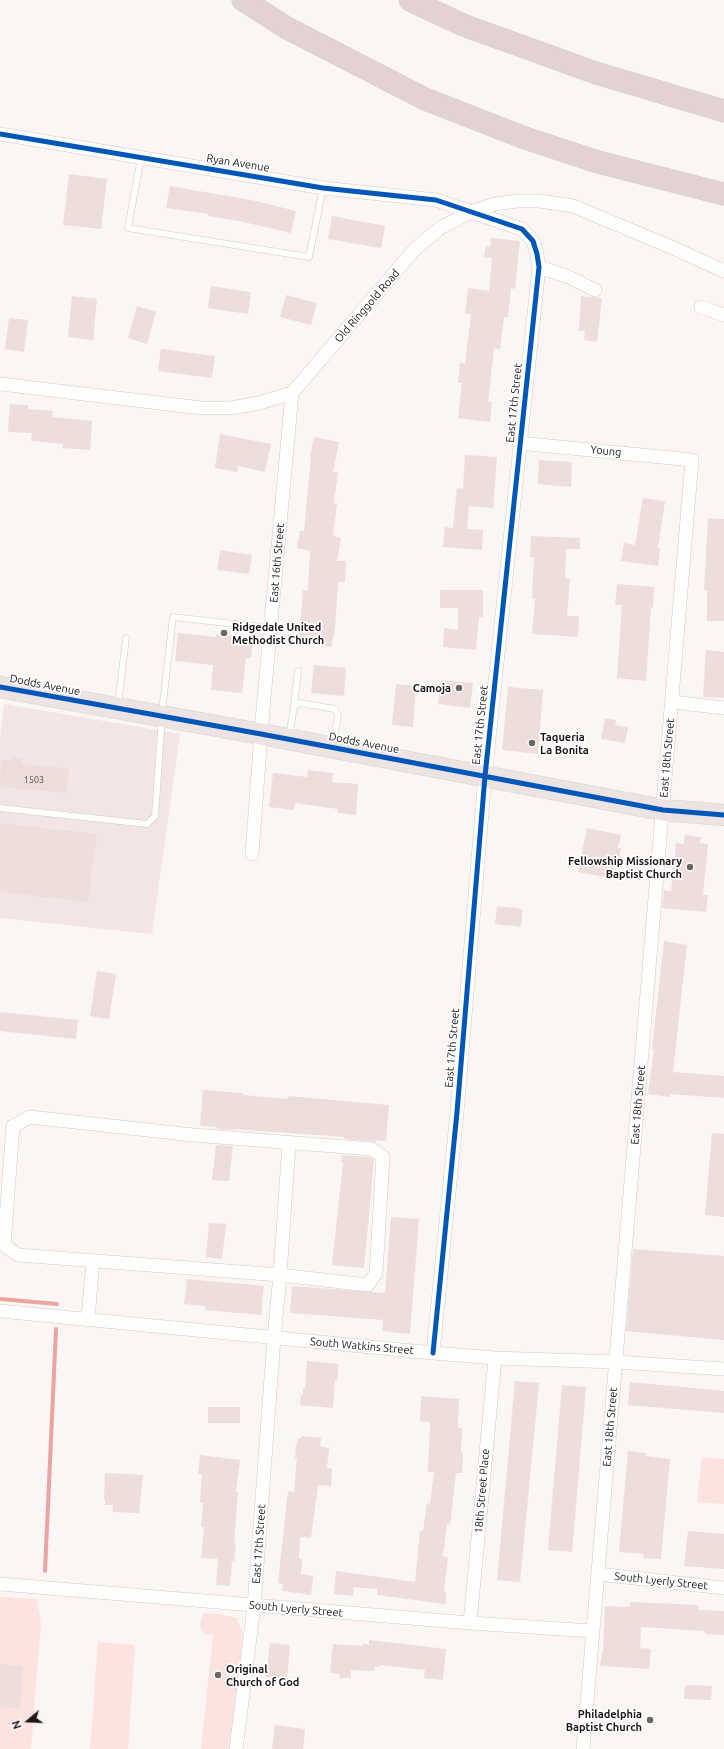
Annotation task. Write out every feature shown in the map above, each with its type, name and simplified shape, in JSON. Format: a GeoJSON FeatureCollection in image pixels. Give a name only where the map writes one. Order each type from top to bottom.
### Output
{"type":"FeatureCollection","features":[{"type":"Feature","properties":{"kind":"highway"},"geometry":{"type":"LineString","coordinates":[[243,0],[287,28],[425,99],[525,138],[598,162],[724,194]]}},
{"type":"Feature","properties":{"kind":"highway"},"geometry":{"type":"LineString","coordinates":[[410,0],[463,25],[581,67],[724,111]]}},
{"type":"Feature","properties":{"kind":"main road","name":"Dodds Avenue"},"geometry":{"type":"LineString","coordinates":[[0,687],[333,747],[663,810],[724,815]]}},
{"type":"Feature","properties":{"kind":"street","name":"Ryan Avenue"},"geometry":{"type":"LineString","coordinates":[[0,134],[323,188],[436,200],[471,212]]}},
{"type":"Feature","properties":{"kind":"street","name":"Old Ringgold Road"},"geometry":{"type":"LineString","coordinates":[[292,393],[415,249],[440,228],[471,212],[495,204],[518,201],[540,201],[572,206],[671,247],[724,271]]}},
{"type":"Feature","properties":{"kind":"street","name":"East 17th Street"},"geometry":{"type":"LineString","coordinates":[[433,1353],[458,1097],[485,776],[519,443],[539,267],[533,241],[522,229],[471,212]]}},
{"type":"Feature","properties":{"kind":"street"},"geometry":{"type":"LineString","coordinates":[[539,267],[569,277],[595,290]]}},
{"type":"Feature","properties":{"kind":"street"},"geometry":{"type":"LineString","coordinates":[[701,308],[724,315]]}},
{"type":"Feature","properties":{"kind":"street"},"geometry":{"type":"LineString","coordinates":[[0,384],[201,408],[231,408],[259,404],[292,393]]}},
{"type":"Feature","properties":{"kind":"street","name":"East 16th Street"},"geometry":{"type":"LineString","coordinates":[[252,854],[261,734],[292,393]]}},
{"type":"Feature","properties":{"kind":"street","name":"Young"},"geometry":{"type":"LineString","coordinates":[[519,443],[692,460]]}},
{"type":"Feature","properties":{"kind":"street","name":"East 18th Street"},"geometry":{"type":"LineString","coordinates":[[583,1749],[692,460]]}},
{"type":"Feature","properties":{"kind":"street"},"geometry":{"type":"LineString","coordinates":[[672,702],[724,708]]}},
{"type":"Feature","properties":{"kind":"street"},"geometry":{"type":"LineString","coordinates":[[30,1117],[289,1143],[372,1149],[383,1157],[376,1273],[368,1285],[280,1276],[93,1261],[18,1255],[4,1245],[13,1126],[30,1117]]}},
{"type":"Feature","properties":{"kind":"street","name":"East 17th Street"},"geometry":{"type":"LineString","coordinates":[[236,1749],[254,1606],[289,1143]]}},
{"type":"Feature","properties":{"kind":"street"},"geometry":{"type":"LineString","coordinates":[[88,1319],[93,1261]]}},
{"type":"Feature","properties":{"kind":"street","name":"South Watkins Street"},"geometry":{"type":"LineString","coordinates":[[0,1312],[495,1358],[616,1362],[724,1369]]}},
{"type":"Feature","properties":{"kind":"street","name":"18th Street Place"},"geometry":{"type":"LineString","coordinates":[[470,1623],[495,1358]]}},
{"type":"Feature","properties":{"kind":"street","name":"South Lyerly Street"},"geometry":{"type":"LineString","coordinates":[[598,1574],[724,1588]]}},
{"type":"Feature","properties":{"kind":"street","name":"South Lyerly Street"},"geometry":{"type":"LineString","coordinates":[[0,1584],[254,1606],[593,1631]]}},
{"type":"Feature","properties":{"kind":"lane"},"geometry":{"type":"LineString","coordinates":[[141,157],[128,228],[309,257],[323,188]]}},
{"type":"Feature","properties":{"kind":"lane"},"geometry":{"type":"LineString","coordinates":[[0,808],[147,824],[155,816],[173,617],[271,628]]}},
{"type":"Feature","properties":{"kind":"lane"},"geometry":{"type":"LineString","coordinates":[[118,709],[126,638]]}},
{"type":"Feature","properties":{"kind":"lane"},"geometry":{"type":"LineString","coordinates":[[289,739],[298,672]]}},
{"type":"Feature","properties":{"kind":"lane"},"geometry":{"type":"LineString","coordinates":[[294,706],[300,703],[335,709],[338,715],[333,747]]}},
{"type":"Feature","properties":{"kind":"shaded area"},"geometry":{"type":"Polygon","coordinates":[[[4,704],[180,734],[152,934],[0,918],[0,737],[4,704]]]}},
{"type":"Feature","properties":{"kind":"shaded area"},"geometry":{"type":"Polygon","coordinates":[[[702,1457],[724,1459],[724,1504],[697,1502],[702,1457]]]}},
{"type":"Feature","properties":{"kind":"shaded area"},"geometry":{"type":"Polygon","coordinates":[[[0,1597],[37,1599],[41,1623],[31,1749],[0,1749],[0,1597]]]}},
{"type":"Feature","properties":{"kind":"shaded area"},"geometry":{"type":"Polygon","coordinates":[[[203,1613],[219,1614],[236,1618],[243,1632],[232,1749],[201,1749],[213,1635],[203,1634],[200,1627],[203,1613]]]}},
{"type":"Feature","properties":{"kind":"shaded area"},"geometry":{"type":"Polygon","coordinates":[[[98,1642],[135,1645],[128,1749],[90,1749],[98,1642]]]}},
{"type":"Feature","properties":{"kind":"building"},"geometry":{"type":"Polygon","coordinates":[[[69,174],[107,179],[101,229],[63,225],[69,174]]]}},
{"type":"Feature","properties":{"kind":"building"},"geometry":{"type":"Polygon","coordinates":[[[170,186],[256,201],[296,211],[291,233],[239,221],[208,216],[209,214],[166,208],[170,186]]]}},
{"type":"Feature","properties":{"kind":"building"},"geometry":{"type":"Polygon","coordinates":[[[332,216],[385,226],[381,248],[328,239],[332,216]]]}},
{"type":"Feature","properties":{"kind":"building"},"geometry":{"type":"Polygon","coordinates":[[[491,238],[520,241],[515,289],[511,288],[508,317],[504,317],[500,349],[494,348],[488,402],[492,402],[490,422],[458,418],[462,383],[458,383],[460,363],[465,364],[471,314],[465,314],[468,288],[489,291],[492,258],[484,258],[486,246],[490,247],[491,238]]]}},
{"type":"Feature","properties":{"kind":"building"},"geometry":{"type":"Polygon","coordinates":[[[211,286],[251,292],[248,314],[208,308],[211,286]]]}},
{"type":"Feature","properties":{"kind":"building"},"geometry":{"type":"Polygon","coordinates":[[[286,295],[317,303],[311,325],[280,317],[286,295]]]}},
{"type":"Feature","properties":{"kind":"building"},"geometry":{"type":"Polygon","coordinates":[[[72,296],[97,299],[93,340],[68,337],[72,296]]]}},
{"type":"Feature","properties":{"kind":"building"},"geometry":{"type":"Polygon","coordinates":[[[581,296],[602,298],[597,342],[584,340],[585,331],[579,331],[581,296]]]}},
{"type":"Feature","properties":{"kind":"building"},"geometry":{"type":"Polygon","coordinates":[[[137,306],[156,312],[147,344],[128,338],[137,306]]]}},
{"type":"Feature","properties":{"kind":"building"},"geometry":{"type":"Polygon","coordinates":[[[9,318],[28,320],[24,352],[5,349],[9,318]]]}},
{"type":"Feature","properties":{"kind":"building"},"geometry":{"type":"Polygon","coordinates":[[[161,349],[215,356],[212,378],[158,371],[161,349]]]}},
{"type":"Feature","properties":{"kind":"building"},"geometry":{"type":"Polygon","coordinates":[[[10,404],[28,405],[28,409],[53,411],[52,417],[92,421],[90,450],[63,448],[63,444],[31,441],[32,433],[8,432],[10,404]]]}},
{"type":"Feature","properties":{"kind":"building"},"geometry":{"type":"Polygon","coordinates":[[[220,434],[271,444],[265,472],[238,466],[237,472],[215,468],[220,434]]]}},
{"type":"Feature","properties":{"kind":"building"},"geometry":{"type":"Polygon","coordinates":[[[314,437],[339,442],[333,472],[338,472],[334,503],[337,504],[333,536],[341,538],[337,561],[346,561],[345,582],[338,582],[335,629],[331,647],[296,640],[301,615],[303,590],[308,590],[310,551],[297,548],[300,531],[304,531],[310,456],[314,437]]]}},
{"type":"Feature","properties":{"kind":"building"},"geometry":{"type":"Polygon","coordinates":[[[465,455],[497,457],[493,508],[469,506],[467,529],[483,530],[482,550],[443,547],[445,527],[453,528],[457,488],[463,489],[465,455]]]}},
{"type":"Feature","properties":{"kind":"building"},"geometry":{"type":"Polygon","coordinates":[[[539,460],[572,462],[571,487],[538,484],[539,460]]]}},
{"type":"Feature","properties":{"kind":"building"},"geometry":{"type":"Polygon","coordinates":[[[643,498],[665,501],[658,548],[660,548],[658,566],[621,561],[624,543],[635,545],[643,498]]]}},
{"type":"Feature","properties":{"kind":"building"},"geometry":{"type":"Polygon","coordinates":[[[708,518],[724,519],[724,621],[707,621],[707,590],[704,590],[708,518]]]}},
{"type":"Feature","properties":{"kind":"building"},"geometry":{"type":"Polygon","coordinates":[[[531,536],[580,538],[580,549],[566,549],[565,579],[570,579],[567,616],[579,616],[578,637],[532,634],[535,599],[532,599],[534,557],[530,557],[531,536]]]}},
{"type":"Feature","properties":{"kind":"building"},"geometry":{"type":"Polygon","coordinates":[[[220,550],[252,555],[249,574],[217,570],[220,550]]]}},
{"type":"Feature","properties":{"kind":"building"},"geometry":{"type":"Polygon","coordinates":[[[617,584],[654,587],[653,608],[651,607],[646,681],[617,678],[622,605],[615,605],[617,584]]]}},
{"type":"Feature","properties":{"kind":"building"},"geometry":{"type":"Polygon","coordinates":[[[440,590],[483,590],[483,617],[479,617],[476,650],[443,647],[444,628],[458,630],[458,608],[440,608],[440,590]]]}},
{"type":"Feature","properties":{"kind":"building"},"geometry":{"type":"Polygon","coordinates":[[[178,633],[216,637],[216,634],[253,638],[251,658],[246,658],[242,693],[211,690],[213,665],[175,661],[178,633]]]}},
{"type":"Feature","properties":{"kind":"building"},"geometry":{"type":"Polygon","coordinates":[[[706,650],[724,652],[724,698],[703,697],[706,650]]]}},
{"type":"Feature","properties":{"kind":"building"},"geometry":{"type":"Polygon","coordinates":[[[314,665],[346,668],[344,696],[311,693],[314,665]]]}},
{"type":"Feature","properties":{"kind":"building"},"geometry":{"type":"Polygon","coordinates":[[[441,680],[473,683],[470,708],[438,704],[441,680]]]}},
{"type":"Feature","properties":{"kind":"building"},"geometry":{"type":"Polygon","coordinates":[[[396,684],[416,686],[413,727],[392,725],[396,684]]]}},
{"type":"Feature","properties":{"kind":"building"},"geometry":{"type":"Polygon","coordinates":[[[508,687],[543,690],[538,754],[502,750],[508,687]]]}},
{"type":"Feature","properties":{"kind":"building"},"geometry":{"type":"Polygon","coordinates":[[[605,718],[616,720],[615,725],[628,727],[625,743],[601,739],[605,718]]]}},
{"type":"Feature","properties":{"kind":"building"},"geometry":{"type":"Polygon","coordinates":[[[12,758],[22,759],[22,763],[32,765],[69,769],[67,793],[0,787],[1,760],[11,761],[12,758]]]}},
{"type":"Feature","properties":{"kind":"building"},"geometry":{"type":"Polygon","coordinates":[[[308,770],[333,773],[332,782],[358,784],[356,815],[338,813],[338,809],[295,803],[294,810],[269,807],[273,773],[307,777],[308,770]]]}},
{"type":"Feature","properties":{"kind":"building"},"geometry":{"type":"Polygon","coordinates":[[[0,823],[97,834],[88,902],[0,892],[0,823]]]}},
{"type":"Feature","properties":{"kind":"building"},"geometry":{"type":"Polygon","coordinates":[[[587,828],[621,835],[618,848],[621,848],[618,864],[615,863],[612,878],[578,872],[587,828]]]}},
{"type":"Feature","properties":{"kind":"building","name":"Fellowship Missionary Baptist Church"},"geometry":{"type":"Polygon","coordinates":[[[685,835],[701,837],[700,843],[708,844],[703,895],[708,895],[706,912],[662,908],[664,890],[671,891],[676,843],[684,844],[685,835]]]}},
{"type":"Feature","properties":{"kind":"building"},"geometry":{"type":"Polygon","coordinates":[[[497,906],[523,909],[521,927],[495,924],[497,906]]]}},
{"type":"Feature","properties":{"kind":"building"},"geometry":{"type":"Polygon","coordinates":[[[664,941],[687,945],[673,1072],[724,1076],[724,1098],[670,1094],[670,1097],[648,1094],[654,1049],[652,1049],[664,941]]]}},
{"type":"Feature","properties":{"kind":"building"},"geometry":{"type":"Polygon","coordinates":[[[97,971],[116,974],[109,1019],[90,1016],[97,971]]]}},
{"type":"Feature","properties":{"kind":"building"},"geometry":{"type":"Polygon","coordinates":[[[0,1012],[78,1020],[76,1039],[0,1031],[0,1012]]]}},
{"type":"Feature","properties":{"kind":"building"},"geometry":{"type":"Polygon","coordinates":[[[203,1090],[243,1093],[243,1095],[288,1099],[288,1096],[389,1105],[386,1141],[376,1140],[376,1142],[344,1139],[344,1137],[217,1129],[217,1127],[200,1126],[203,1090]]]}},
{"type":"Feature","properties":{"kind":"building"},"geometry":{"type":"Polygon","coordinates":[[[712,1133],[724,1134],[724,1217],[705,1215],[712,1133]]]}},
{"type":"Feature","properties":{"kind":"building"},"geometry":{"type":"Polygon","coordinates":[[[216,1145],[233,1146],[229,1181],[212,1180],[216,1145]]]}},
{"type":"Feature","properties":{"kind":"building"},"geometry":{"type":"Polygon","coordinates":[[[342,1155],[369,1157],[374,1160],[364,1268],[332,1265],[343,1162],[341,1162],[342,1155]]]}},
{"type":"Feature","properties":{"kind":"building"},"geometry":{"type":"Polygon","coordinates":[[[391,1217],[419,1219],[410,1334],[382,1331],[383,1320],[290,1313],[292,1286],[385,1293],[391,1217]]]}},
{"type":"Feature","properties":{"kind":"building"},"geometry":{"type":"Polygon","coordinates":[[[209,1223],[226,1224],[222,1259],[206,1257],[209,1223]]]}},
{"type":"Feature","properties":{"kind":"building"},"geometry":{"type":"Polygon","coordinates":[[[633,1249],[724,1256],[724,1340],[626,1331],[633,1249]]]}},
{"type":"Feature","properties":{"kind":"building"},"geometry":{"type":"Polygon","coordinates":[[[187,1279],[264,1286],[261,1315],[205,1310],[205,1306],[184,1304],[187,1279]]]}},
{"type":"Feature","properties":{"kind":"building"},"geometry":{"type":"Polygon","coordinates":[[[307,1361],[339,1364],[337,1382],[335,1381],[333,1408],[300,1405],[301,1395],[303,1395],[303,1389],[305,1389],[307,1361]]]}},
{"type":"Feature","properties":{"kind":"building"},"geometry":{"type":"Polygon","coordinates":[[[515,1381],[539,1383],[520,1582],[497,1580],[515,1381]]]}},
{"type":"Feature","properties":{"kind":"building"},"geometry":{"type":"Polygon","coordinates":[[[630,1382],[724,1391],[724,1413],[628,1405],[630,1382]]]}},
{"type":"Feature","properties":{"kind":"building"},"geometry":{"type":"Polygon","coordinates":[[[562,1385],[586,1387],[572,1552],[548,1550],[562,1385]]]}},
{"type":"Feature","properties":{"kind":"building"},"geometry":{"type":"Polygon","coordinates":[[[421,1396],[459,1399],[458,1428],[462,1428],[462,1473],[456,1473],[450,1525],[447,1524],[443,1556],[448,1557],[444,1591],[446,1592],[445,1604],[377,1595],[377,1589],[354,1587],[353,1596],[334,1594],[336,1571],[415,1582],[420,1531],[423,1531],[427,1503],[430,1504],[434,1472],[428,1472],[430,1422],[420,1421],[421,1396]]]}},
{"type":"Feature","properties":{"kind":"building"},"geometry":{"type":"Polygon","coordinates":[[[208,1407],[240,1407],[240,1423],[208,1423],[208,1407]]]}},
{"type":"Feature","properties":{"kind":"building"},"geometry":{"type":"Polygon","coordinates":[[[301,1436],[321,1438],[320,1446],[329,1448],[327,1468],[332,1469],[331,1486],[318,1485],[311,1538],[300,1537],[299,1559],[302,1559],[301,1574],[313,1576],[311,1595],[282,1591],[283,1584],[278,1583],[288,1491],[294,1492],[297,1458],[295,1458],[296,1447],[298,1438],[301,1439],[301,1436]]]}},
{"type":"Feature","properties":{"kind":"building"},"geometry":{"type":"Polygon","coordinates":[[[628,1451],[646,1453],[645,1456],[670,1459],[661,1559],[643,1558],[644,1554],[619,1552],[628,1451]]]}},
{"type":"Feature","properties":{"kind":"building"},"geometry":{"type":"Polygon","coordinates":[[[200,1455],[240,1460],[236,1492],[238,1492],[234,1543],[236,1543],[234,1561],[232,1561],[230,1586],[216,1585],[218,1559],[201,1558],[204,1527],[201,1527],[203,1503],[200,1503],[202,1474],[198,1474],[200,1455]]]}},
{"type":"Feature","properties":{"kind":"building"},"geometry":{"type":"Polygon","coordinates":[[[105,1473],[143,1475],[139,1513],[113,1512],[113,1505],[105,1505],[105,1473]]]}},
{"type":"Feature","properties":{"kind":"building"},"geometry":{"type":"Polygon","coordinates":[[[688,1531],[724,1534],[724,1569],[684,1566],[688,1531]]]}},
{"type":"Feature","properties":{"kind":"building"},"geometry":{"type":"Polygon","coordinates":[[[630,1602],[699,1605],[699,1610],[724,1611],[724,1635],[705,1634],[705,1631],[641,1627],[640,1648],[651,1649],[649,1669],[600,1666],[603,1650],[605,1606],[630,1607],[630,1602]]]}},
{"type":"Feature","properties":{"kind":"building"},"geometry":{"type":"Polygon","coordinates":[[[369,1640],[446,1649],[443,1680],[424,1678],[425,1670],[380,1665],[380,1667],[375,1666],[374,1671],[351,1670],[351,1678],[339,1678],[340,1674],[330,1673],[333,1644],[362,1646],[363,1644],[369,1645],[369,1640]]]}},
{"type":"Feature","properties":{"kind":"building"},"geometry":{"type":"Polygon","coordinates":[[[270,1643],[290,1645],[287,1679],[266,1677],[270,1643]]]}},
{"type":"Feature","properties":{"kind":"building"},"geometry":{"type":"Polygon","coordinates":[[[0,1664],[23,1666],[20,1709],[0,1707],[0,1664]]]}},
{"type":"Feature","properties":{"kind":"building"},"geometry":{"type":"Polygon","coordinates":[[[685,1685],[712,1686],[711,1700],[684,1699],[685,1685]]]}},
{"type":"Feature","properties":{"kind":"building"},"geometry":{"type":"Polygon","coordinates":[[[275,1725],[305,1729],[303,1749],[272,1749],[275,1725]]]}},
{"type":"Feature","properties":{"kind":"waterway"},"geometry":{"type":"LineString","coordinates":[[0,1299],[57,1304]]}},
{"type":"Feature","properties":{"kind":"waterway"},"geometry":{"type":"LineString","coordinates":[[45,1571],[56,1329]]}},
{"type":"Feature","properties":{"kind":"cycle path"},"geometry":{"type":"LineString","coordinates":[[0,134],[323,188],[436,200],[522,229],[533,241],[539,267],[485,776],[457,1112],[433,1353]]}},
{"type":"Feature","properties":{"kind":"cycle path"},"geometry":{"type":"LineString","coordinates":[[0,687],[261,734],[663,810],[724,815]]}},
{"type":"Feature","properties":{"kind":"place","name":"Ridgedale United Methodist Church"},"geometry":{"type":"Point","coordinates":[224,633]}},
{"type":"Feature","properties":{"kind":"place","name":"Camoja"},"geometry":{"type":"Point","coordinates":[459,688]}},
{"type":"Feature","properties":{"kind":"place","name":"Taqueria La Bonita"},"geometry":{"type":"Point","coordinates":[532,743]}},
{"type":"Feature","properties":{"kind":"place","name":"Fellowship Missionary Baptist Church"},"geometry":{"type":"Point","coordinates":[690,867]}},
{"type":"Feature","properties":{"kind":"place","name":"Original Church of God"},"geometry":{"type":"Point","coordinates":[218,1675]}},
{"type":"Feature","properties":{"kind":"place","name":"Philadelphia Baptist Church"},"geometry":{"type":"Point","coordinates":[650,1720]}}]}
